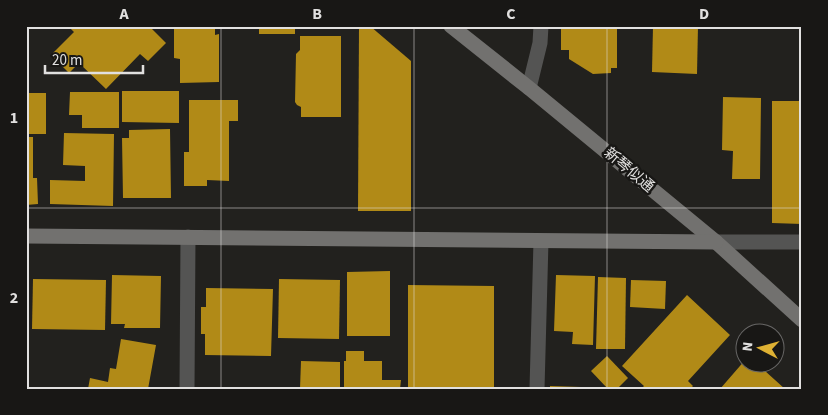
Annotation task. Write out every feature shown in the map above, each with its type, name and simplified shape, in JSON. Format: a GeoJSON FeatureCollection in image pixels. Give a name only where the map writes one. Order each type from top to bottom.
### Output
{"type":"FeatureCollection","features":[{"type":"Feature","properties":{"kind":"street","name":"新琴似通"},"geometry":{"type":"LineString","coordinates":[[451,26],[716,242],[802,320]]}},
{"type":"Feature","properties":{"kind":"street"},"geometry":{"type":"LineString","coordinates":[[529,88],[540,43],[541,26]]}},
{"type":"Feature","properties":{"kind":"street"},"geometry":{"type":"LineString","coordinates":[[26,236],[802,242]]}},
{"type":"Feature","properties":{"kind":"street"},"geometry":{"type":"LineString","coordinates":[[187,389],[188,237]]}},
{"type":"Feature","properties":{"kind":"street"},"geometry":{"type":"LineString","coordinates":[[537,389],[541,241]]}},
{"type":"Feature","properties":{"kind":"building"},"geometry":{"type":"Polygon","coordinates":[[[68,26],[149,26],[166,43],[148,61],[140,54],[106,89],[79,63],[69,73],[51,55],[74,32],[68,26]]]}},
{"type":"Feature","properties":{"kind":"building"},"geometry":{"type":"Polygon","coordinates":[[[174,26],[215,26],[215,35],[219,34],[219,82],[180,83],[180,59],[174,58],[174,26]]]}},
{"type":"Feature","properties":{"kind":"building"},"geometry":{"type":"Polygon","coordinates":[[[259,26],[295,26],[295,34],[259,34],[259,26]]]}},
{"type":"Feature","properties":{"kind":"building"},"geometry":{"type":"Polygon","coordinates":[[[359,26],[370,26],[411,61],[411,211],[358,211],[359,26]]]}},
{"type":"Feature","properties":{"kind":"building"},"geometry":{"type":"Polygon","coordinates":[[[561,26],[617,26],[617,68],[611,68],[611,73],[593,74],[569,59],[569,50],[561,50],[561,26]]]}},
{"type":"Feature","properties":{"kind":"building"},"geometry":{"type":"Polygon","coordinates":[[[653,26],[698,26],[697,74],[652,72],[653,26]]]}},
{"type":"Feature","properties":{"kind":"building"},"geometry":{"type":"Polygon","coordinates":[[[300,36],[341,36],[341,117],[301,117],[301,107],[295,102],[296,54],[300,50],[300,36]]]}},
{"type":"Feature","properties":{"kind":"building"},"geometry":{"type":"Polygon","coordinates":[[[122,91],[179,91],[179,123],[122,122],[122,91]]]}},
{"type":"Feature","properties":{"kind":"building"},"geometry":{"type":"Polygon","coordinates":[[[70,92],[119,92],[119,128],[82,128],[82,115],[69,115],[70,92]]]}},
{"type":"Feature","properties":{"kind":"building"},"geometry":{"type":"Polygon","coordinates":[[[26,93],[46,93],[46,134],[26,134],[26,93]]]}},
{"type":"Feature","properties":{"kind":"building"},"geometry":{"type":"Polygon","coordinates":[[[723,97],[761,98],[760,179],[732,179],[733,151],[722,150],[723,97]]]}},
{"type":"Feature","properties":{"kind":"building"},"geometry":{"type":"Polygon","coordinates":[[[189,100],[238,100],[238,121],[229,121],[229,181],[207,180],[207,186],[184,186],[184,152],[189,152],[189,100]]]}},
{"type":"Feature","properties":{"kind":"building"},"geometry":{"type":"Polygon","coordinates":[[[772,101],[802,101],[802,224],[772,223],[772,101]]]}},
{"type":"Feature","properties":{"kind":"building"},"geometry":{"type":"Polygon","coordinates":[[[170,129],[171,198],[123,198],[122,138],[129,138],[129,130],[170,129]]]}},
{"type":"Feature","properties":{"kind":"building"},"geometry":{"type":"Polygon","coordinates":[[[64,133],[114,134],[113,206],[50,204],[50,180],[85,181],[85,166],[63,165],[64,133]]]}},
{"type":"Feature","properties":{"kind":"building"},"geometry":{"type":"Polygon","coordinates":[[[26,137],[33,137],[33,178],[37,178],[38,204],[26,205],[26,137]]]}},
{"type":"Feature","properties":{"kind":"building"},"geometry":{"type":"Polygon","coordinates":[[[390,271],[390,336],[347,336],[347,272],[390,271]]]}},
{"type":"Feature","properties":{"kind":"building"},"geometry":{"type":"Polygon","coordinates":[[[112,275],[161,276],[160,328],[124,328],[125,324],[111,324],[112,275]]]}},
{"type":"Feature","properties":{"kind":"building"},"geometry":{"type":"Polygon","coordinates":[[[556,275],[595,276],[593,345],[572,344],[573,332],[554,331],[556,275]]]}},
{"type":"Feature","properties":{"kind":"building"},"geometry":{"type":"Polygon","coordinates":[[[598,277],[626,278],[625,349],[596,349],[598,277]]]}},
{"type":"Feature","properties":{"kind":"building"},"geometry":{"type":"Polygon","coordinates":[[[33,279],[106,280],[105,330],[32,329],[33,279]]]}},
{"type":"Feature","properties":{"kind":"building"},"geometry":{"type":"Polygon","coordinates":[[[279,279],[340,280],[339,339],[278,338],[279,279]]]}},
{"type":"Feature","properties":{"kind":"building"},"geometry":{"type":"Polygon","coordinates":[[[631,280],[666,281],[665,309],[630,307],[631,280]]]}},
{"type":"Feature","properties":{"kind":"building"},"geometry":{"type":"Polygon","coordinates":[[[408,285],[494,286],[494,389],[408,389],[408,285]]]}},
{"type":"Feature","properties":{"kind":"building"},"geometry":{"type":"Polygon","coordinates":[[[206,288],[273,289],[271,356],[205,355],[205,334],[201,334],[201,307],[206,307],[206,288]]]}},
{"type":"Feature","properties":{"kind":"building"},"geometry":{"type":"Polygon","coordinates":[[[687,295],[730,335],[688,381],[693,386],[690,389],[641,389],[644,386],[622,366],[687,295]]]}},
{"type":"Feature","properties":{"kind":"building"},"geometry":{"type":"Polygon","coordinates":[[[121,339],[156,345],[148,389],[88,389],[90,378],[108,382],[110,368],[116,369],[121,339]]]}},
{"type":"Feature","properties":{"kind":"building"},"geometry":{"type":"Polygon","coordinates":[[[346,351],[364,351],[364,361],[382,361],[382,380],[401,380],[400,389],[344,389],[346,351]]]}},
{"type":"Feature","properties":{"kind":"building"},"geometry":{"type":"Polygon","coordinates":[[[607,356],[628,378],[617,389],[608,389],[591,371],[607,356]]]}},
{"type":"Feature","properties":{"kind":"building"},"geometry":{"type":"Polygon","coordinates":[[[301,361],[340,362],[340,389],[300,389],[301,361]]]}},
{"type":"Feature","properties":{"kind":"building"},"geometry":{"type":"Polygon","coordinates":[[[736,371],[766,372],[785,389],[720,389],[736,371]]]}},
{"type":"Feature","properties":{"kind":"building"},"geometry":{"type":"Polygon","coordinates":[[[550,386],[581,387],[581,389],[550,389],[550,386]]]}}]}
